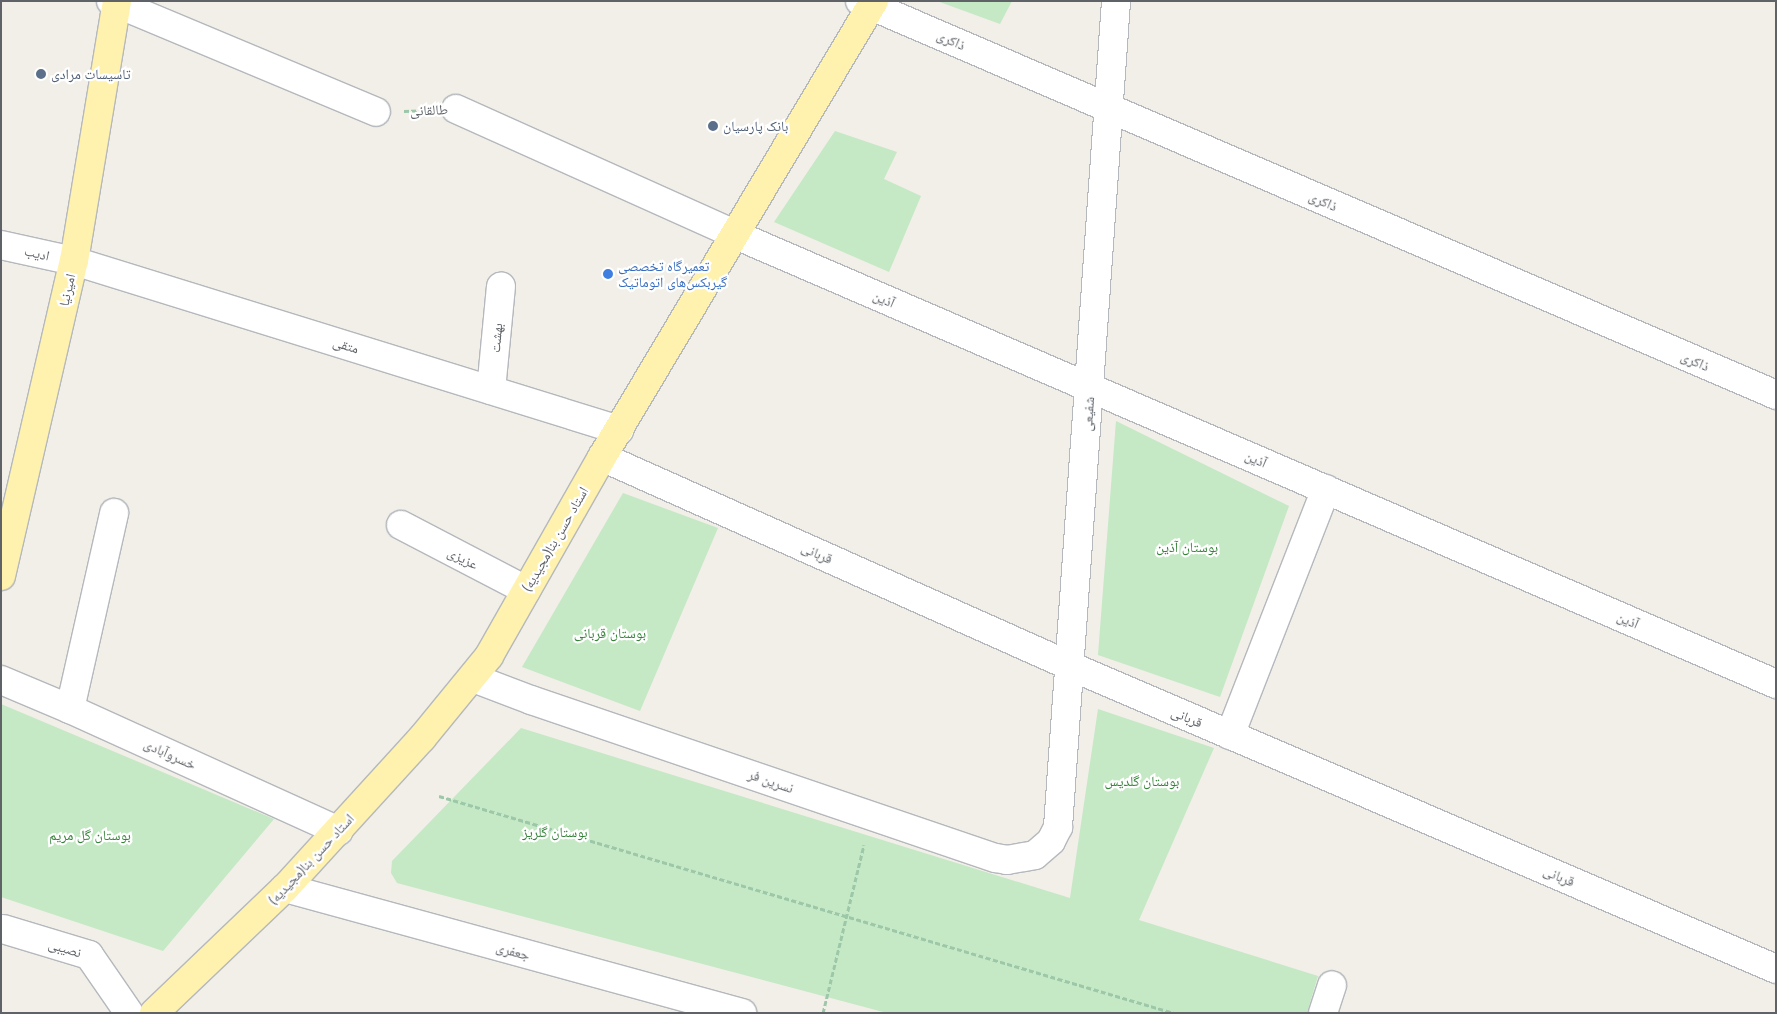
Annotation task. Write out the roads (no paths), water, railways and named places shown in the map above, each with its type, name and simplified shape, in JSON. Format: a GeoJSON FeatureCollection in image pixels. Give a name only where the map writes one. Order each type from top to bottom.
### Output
{"type":"FeatureCollection","features":[{"type":"Feature","properties":{"kind":"main road","name":"امیرنیا"},"geometry":{"type":"LineString","coordinates":[[1,576],[10,501],[74,261],[115,2]]}},
{"type":"Feature","properties":{"kind":"main road","name":"استاد حسن بنا(مجیدیه)"},"geometry":{"type":"LineString","coordinates":[[154,1013],[285,888],[473,678],[489,656],[602,457],[736,235],[868,3]]}},
{"type":"Feature","properties":{"kind":"street","name":"شفیعی"},"geometry":{"type":"LineString","coordinates":[[1058,827],[1116,1]]}},
{"type":"Feature","properties":{"kind":"street"},"geometry":{"type":"LineString","coordinates":[[115,2],[376,112]]}},
{"type":"Feature","properties":{"kind":"street","name":"ذاکری"},"geometry":{"type":"LineString","coordinates":[[868,3],[1776,396]]}},
{"type":"Feature","properties":{"kind":"street","name":"طالقانی"},"geometry":{"type":"LineString","coordinates":[[456,109],[736,235]]}},
{"type":"Feature","properties":{"kind":"street","name":"آذین"},"geometry":{"type":"LineString","coordinates":[[736,235],[1776,684]]}},
{"type":"Feature","properties":{"kind":"street","name":"ادیب"},"geometry":{"type":"LineString","coordinates":[[1,245],[74,261]]}},
{"type":"Feature","properties":{"kind":"street","name":"متقی"},"geometry":{"type":"LineString","coordinates":[[74,261],[619,430]]}},
{"type":"Feature","properties":{"kind":"street","name":"بهشت"},"geometry":{"type":"LineString","coordinates":[[492,390],[501,286]]}},
{"type":"Feature","properties":{"kind":"street","name":"قربانی"},"geometry":{"type":"LineString","coordinates":[[602,457],[1070,666],[1776,969]]}},
{"type":"Feature","properties":{"kind":"street"},"geometry":{"type":"LineString","coordinates":[[1230,735],[1326,490]]}},
{"type":"Feature","properties":{"kind":"street"},"geometry":{"type":"LineString","coordinates":[[70,708],[114,513]]}},
{"type":"Feature","properties":{"kind":"street","name":"عزیزی"},"geometry":{"type":"LineString","coordinates":[[401,526],[526,590]]}},
{"type":"Feature","properties":{"kind":"street","name":"نسرین فر"},"geometry":{"type":"LineString","coordinates":[[473,678],[531,700],[996,858],[1007,860],[1035,854],[1052,841],[1058,827]]}},
{"type":"Feature","properties":{"kind":"street","name":"خسروآبادی"},"geometry":{"type":"LineString","coordinates":[[1,680],[70,708],[338,831]]}},
{"type":"Feature","properties":{"kind":"street","name":"جعفری"},"geometry":{"type":"LineString","coordinates":[[285,888],[742,1013]]}},
{"type":"Feature","properties":{"kind":"street","name":"نصیبی"},"geometry":{"type":"LineString","coordinates":[[3,928],[89,955],[129,1013]]}},
{"type":"Feature","properties":{"kind":"street"},"geometry":{"type":"LineString","coordinates":[[1324,1013],[1332,985]]}},
{"type":"Feature","properties":{"kind":"place","name":"تاسیسات مرادی"},"geometry":{"type":"Point","coordinates":[41,74]}},
{"type":"Feature","properties":{"kind":"place","name":"بانک پارسیان"},"geometry":{"type":"Point","coordinates":[713,126]}},
{"type":"Feature","properties":{"kind":"place","name":"تعمیرگاه تخصصی گیربکس‌های اتوماتیک"},"geometry":{"type":"Point","coordinates":[608,274]}},
{"type":"Feature","properties":{"kind":"park label","name":"بوستان آذین"},"geometry":{"type":"Point","coordinates":[1187,547]}},
{"type":"Feature","properties":{"kind":"park label","name":"بوستان قربانی"},"geometry":{"type":"Point","coordinates":[610,633]}},
{"type":"Feature","properties":{"kind":"park label","name":"بوستان گلدیس"},"geometry":{"type":"Point","coordinates":[1142,781]}},
{"type":"Feature","properties":{"kind":"park label","name":"بوستان گلریز"},"geometry":{"type":"Point","coordinates":[555,832]}},
{"type":"Feature","properties":{"kind":"park label","name":"بوستان گل مریم"},"geometry":{"type":"Point","coordinates":[90,835]}}]}
